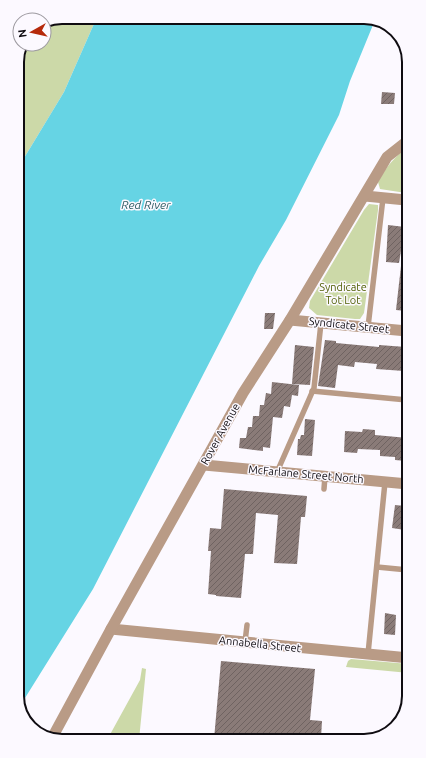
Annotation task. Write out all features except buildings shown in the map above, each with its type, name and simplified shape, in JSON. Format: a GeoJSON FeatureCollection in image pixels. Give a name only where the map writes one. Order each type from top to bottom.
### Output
{"type":"FeatureCollection","features":[{"type":"Feature","properties":{"kind":"street","name":"Rover Avenue"},"geometry":{"type":"LineString","coordinates":[[55,733],[110,629],[204,465],[243,393],[290,320],[387,158],[402,145]]}},
{"type":"Feature","properties":{"kind":"street"},"geometry":{"type":"LineString","coordinates":[[365,196],[402,200]]}},
{"type":"Feature","properties":{"kind":"street","name":"Syndicate Street"},"geometry":{"type":"LineString","coordinates":[[290,320],[402,330]]}},
{"type":"Feature","properties":{"kind":"street","name":"McFarlane Street North"},"geometry":{"type":"LineString","coordinates":[[204,465],[402,483]]}},
{"type":"Feature","properties":{"kind":"street","name":"Annabella Street"},"geometry":{"type":"LineString","coordinates":[[110,629],[402,657]]}},
{"type":"Feature","properties":{"kind":"lane"},"geometry":{"type":"LineString","coordinates":[[368,327],[383,198]]}},
{"type":"Feature","properties":{"kind":"lane"},"geometry":{"type":"LineString","coordinates":[[277,472],[312,391],[321,323]]}},
{"type":"Feature","properties":{"kind":"lane"},"geometry":{"type":"LineString","coordinates":[[312,391],[402,400]]}},
{"type":"Feature","properties":{"kind":"lane"},"geometry":{"type":"LineString","coordinates":[[324,489],[325,476]]}},
{"type":"Feature","properties":{"kind":"lane"},"geometry":{"type":"LineString","coordinates":[[368,654],[385,482]]}},
{"type":"Feature","properties":{"kind":"lane"},"geometry":{"type":"LineString","coordinates":[[377,567],[402,569]]}},
{"type":"Feature","properties":{"kind":"lane"},"geometry":{"type":"LineString","coordinates":[[245,642],[247,625]]}},
{"type":"Feature","properties":{"kind":"green space"},"geometry":{"type":"Polygon","coordinates":[[[94,24],[64,92],[24,158],[25,52],[52,52],[52,26],[94,24]]]}},
{"type":"Feature","properties":{"kind":"green space"},"geometry":{"type":"Polygon","coordinates":[[[402,152],[402,192],[380,189],[378,182],[394,159],[402,152]]]}},
{"type":"Feature","properties":{"kind":"green space","name":"Syndicate Tot Lot"},"geometry":{"type":"Polygon","coordinates":[[[369,204],[378,205],[378,210],[364,313],[360,319],[317,315],[309,308],[310,301],[369,204]]]}},
{"type":"Feature","properties":{"kind":"green space"},"geometry":{"type":"Polygon","coordinates":[[[351,659],[402,663],[402,672],[346,667],[348,661],[351,659]]]}},
{"type":"Feature","properties":{"kind":"green space"},"geometry":{"type":"Polygon","coordinates":[[[142,668],[146,669],[140,734],[110,734],[140,680],[142,668]]]}},
{"type":"Feature","properties":{"kind":"water","name":"Red River"},"geometry":{"type":"Polygon","coordinates":[[[94,24],[373,25],[350,81],[339,115],[286,220],[259,266],[93,589],[24,699],[24,158],[64,92],[94,24]]]}}]}
